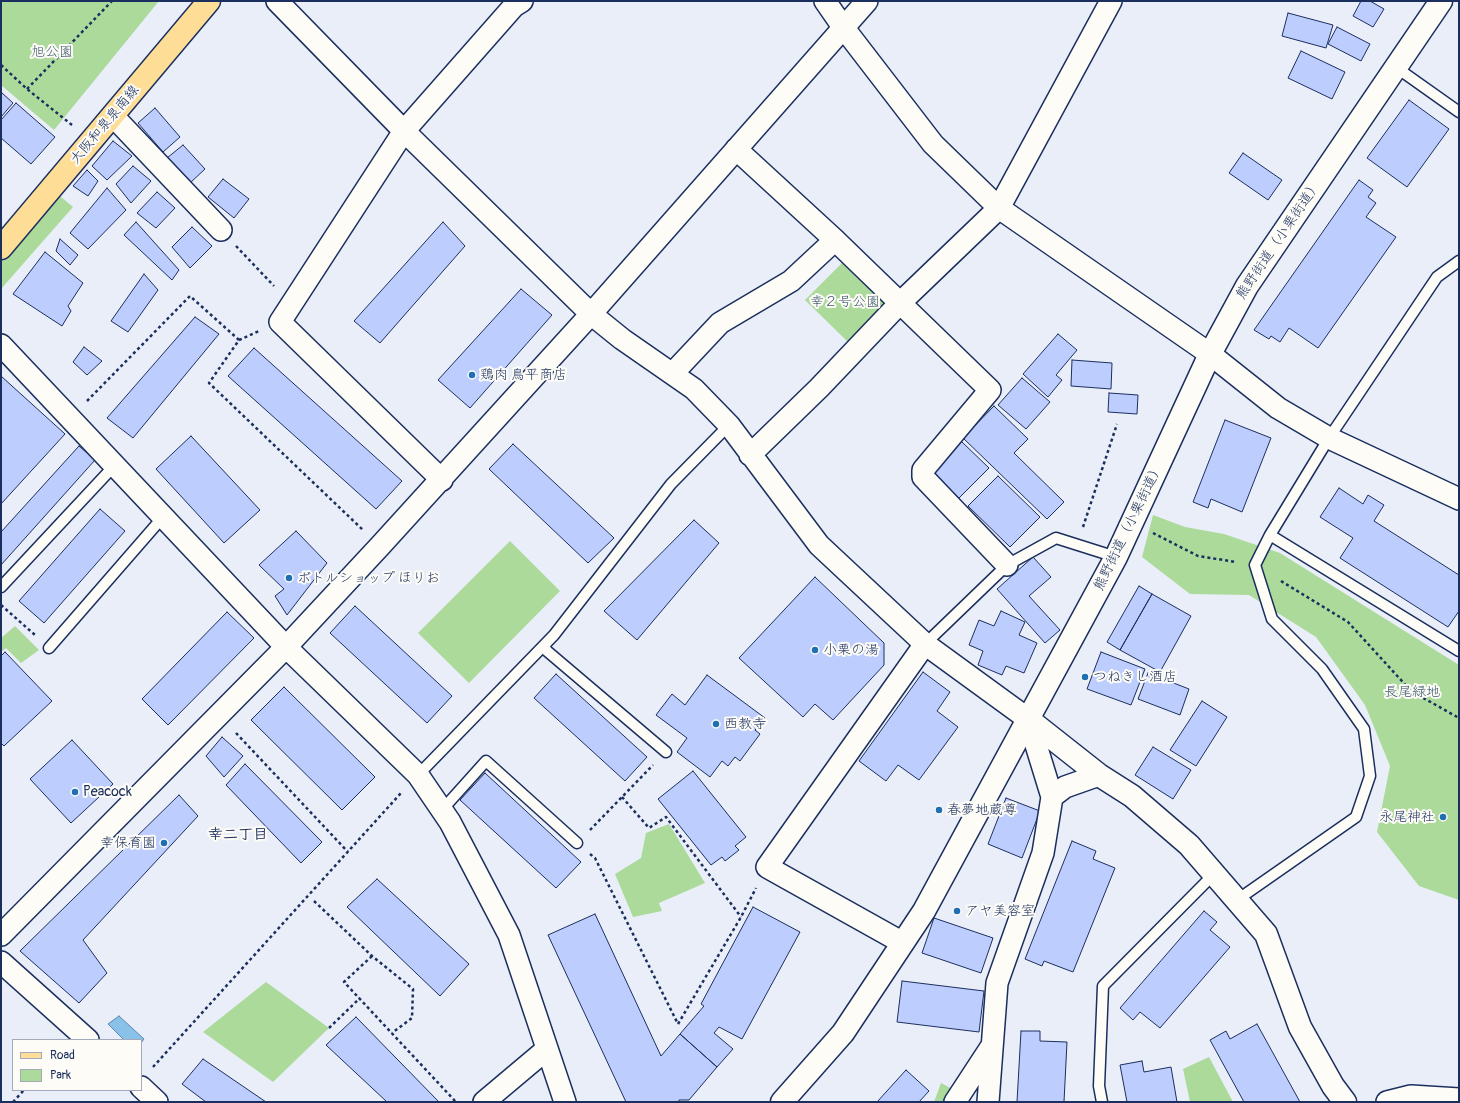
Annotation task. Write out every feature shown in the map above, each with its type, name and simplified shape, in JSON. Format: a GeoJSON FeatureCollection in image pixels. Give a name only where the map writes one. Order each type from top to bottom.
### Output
{"type":"FeatureCollection","features":[{"type":"Feature","properties":{"kind":"main road","name":"大阪和泉泉南線"},"geometry":{"type":"LineString","coordinates":[[1,248],[114,116],[209,1]]}},
{"type":"Feature","properties":{"kind":"street"},"geometry":{"type":"LineString","coordinates":[[277,1],[404,131],[591,314],[622,339],[694,389],[728,425],[819,545],[925,644],[1028,719],[1099,775],[1132,796],[1189,845],[1266,934],[1300,1027],[1333,1086],[1345,1102]]}},
{"type":"Feature","properties":{"kind":"street"},"geometry":{"type":"LineString","coordinates":[[442,480],[280,322],[292,306],[404,131],[514,6],[522,1]]}},
{"type":"Feature","properties":{"kind":"street"},"geometry":{"type":"LineString","coordinates":[[825,1],[843,27],[933,144],[999,208],[1210,354],[1278,408],[1329,438],[1459,499]]}},
{"type":"Feature","properties":{"kind":"street"},"geometry":{"type":"LineString","coordinates":[[1,935],[286,647],[442,480],[591,314],[867,1]]}},
{"type":"Feature","properties":{"kind":"street"},"geometry":{"type":"LineString","coordinates":[[750,455],[819,388],[900,303],[999,208],[1111,1]]}},
{"type":"Feature","properties":{"kind":"street","name":"熊野街道（小栗街道）"},"geometry":{"type":"LineString","coordinates":[[782,1102],[843,1033],[924,912],[1116,557],[1210,354],[1247,286],[1397,68],[1441,1]]}},
{"type":"Feature","properties":{"kind":"street"},"geometry":{"type":"LineString","coordinates":[[114,116],[221,230]]}},
{"type":"Feature","properties":{"kind":"street"},"geometry":{"type":"LineString","coordinates":[[736,149],[835,240],[990,390],[923,470],[924,476],[1007,565]]}},
{"type":"Feature","properties":{"kind":"street"},"geometry":{"type":"LineString","coordinates":[[672,373],[720,323],[791,282],[835,240]]}},
{"type":"Feature","properties":{"kind":"street"},"geometry":{"type":"LineString","coordinates":[[1,345],[286,647],[418,775],[450,822],[509,935],[565,1102]]}},
{"type":"Feature","properties":{"kind":"street"},"geometry":{"type":"LineString","coordinates":[[903,943],[767,867],[925,644]]}},
{"type":"Feature","properties":{"kind":"street"},"geometry":{"type":"LineString","coordinates":[[988,1102],[997,983],[1043,853],[1052,797],[1028,719]]}},
{"type":"Feature","properties":{"kind":"street"},"geometry":{"type":"LineString","coordinates":[[1052,797],[1065,787],[1099,775]]}},
{"type":"Feature","properties":{"kind":"street"},"geometry":{"type":"LineString","coordinates":[[1,962],[87,1039]]}},
{"type":"Feature","properties":{"kind":"street"},"geometry":{"type":"LineString","coordinates":[[955,1102],[991,1047]]}},
{"type":"Feature","properties":{"kind":"street"},"geometry":{"type":"LineString","coordinates":[[484,1102],[547,1049]]}},
{"type":"Feature","properties":{"kind":"street"},"geometry":{"type":"LineString","coordinates":[[142,1088],[157,1102]]}},
{"type":"Feature","properties":{"kind":"street"},"geometry":{"type":"LineString","coordinates":[[1387,1102],[1411,1096],[1459,1099]]}},
{"type":"Feature","properties":{"kind":"lane"},"geometry":{"type":"LineString","coordinates":[[1397,68],[1459,112]]}},
{"type":"Feature","properties":{"kind":"lane"},"geometry":{"type":"LineString","coordinates":[[1237,900],[1356,818],[1370,776],[1364,729],[1322,669],[1272,619],[1255,565],[1270,535],[1329,438],[1437,277],[1459,260]]}},
{"type":"Feature","properties":{"kind":"lane"},"geometry":{"type":"LineString","coordinates":[[418,775],[554,635],[671,484],[728,425]]}},
{"type":"Feature","properties":{"kind":"lane"},"geometry":{"type":"LineString","coordinates":[[1,587],[114,466]]}},
{"type":"Feature","properties":{"kind":"lane"},"geometry":{"type":"LineString","coordinates":[[49,648],[163,517]]}},
{"type":"Feature","properties":{"kind":"lane"},"geometry":{"type":"LineString","coordinates":[[1270,535],[1459,651]]}},
{"type":"Feature","properties":{"kind":"lane"},"geometry":{"type":"LineString","coordinates":[[925,644],[1007,565],[1056,538],[1116,557]]}},
{"type":"Feature","properties":{"kind":"lane"},"geometry":{"type":"LineString","coordinates":[[544,646],[547,651],[666,752]]}},
{"type":"Feature","properties":{"kind":"lane"},"geometry":{"type":"LineString","coordinates":[[442,810],[486,761],[577,843]]}},
{"type":"Feature","properties":{"kind":"lane"},"geometry":{"type":"LineString","coordinates":[[1102,1102],[1099,1086],[1103,986],[1214,874]]}},
{"type":"Feature","properties":{"kind":"path"},"geometry":{"type":"LineString","coordinates":[[27,89],[112,1]]}},
{"type":"Feature","properties":{"kind":"path"},"geometry":{"type":"LineString","coordinates":[[1,65],[27,89],[72,125]]}},
{"type":"Feature","properties":{"kind":"path"},"geometry":{"type":"LineString","coordinates":[[221,230],[292,306]]}},
{"type":"Feature","properties":{"kind":"path"},"geometry":{"type":"LineString","coordinates":[[70,419],[190,296],[239,340],[209,383],[380,546]]}},
{"type":"Feature","properties":{"kind":"path"},"geometry":{"type":"LineString","coordinates":[[1077,545],[1117,424]]}},
{"type":"Feature","properties":{"kind":"path"},"geometry":{"type":"LineString","coordinates":[[1133,523],[1198,556],[1255,565],[1348,622],[1411,691],[1459,718]]}},
{"type":"Feature","properties":{"kind":"path"},"geometry":{"type":"LineString","coordinates":[[1,605],[49,648]]}},
{"type":"Feature","properties":{"kind":"path"},"geometry":{"type":"LineString","coordinates":[[219,715],[348,852]]}},
{"type":"Feature","properties":{"kind":"path"},"geometry":{"type":"LineString","coordinates":[[666,752],[577,843],[595,858],[678,1024],[741,917],[767,867]]}},
{"type":"Feature","properties":{"kind":"path"},"geometry":{"type":"LineString","coordinates":[[152,1069],[418,775]]}},
{"type":"Feature","properties":{"kind":"path"},"geometry":{"type":"LineString","coordinates":[[622,797],[649,828],[666,817],[741,917]]}},
{"type":"Feature","properties":{"kind":"path"},"geometry":{"type":"LineString","coordinates":[[314,901],[372,956],[413,989],[412,1018],[392,1033]]}},
{"type":"Feature","properties":{"kind":"path"},"geometry":{"type":"LineString","coordinates":[[372,956],[344,982],[456,1102]]}},
{"type":"Feature","properties":{"kind":"path"},"geometry":{"type":"LineString","coordinates":[[329,1028],[360,998]]}},
{"type":"Feature","properties":{"kind":"path"},"geometry":{"type":"LineString","coordinates":[[13,1102],[23,1091]]}},
{"type":"Feature","properties":{"kind":"green space","name":"旭公園"},"geometry":{"type":"Polygon","coordinates":[[[1,1],[159,1],[54,130],[1,85],[1,1]]]}},
{"type":"Feature","properties":{"kind":"green space"},"geometry":{"type":"Polygon","coordinates":[[[54,191],[73,207],[1,289],[1,252],[54,191]]]}},
{"type":"Feature","properties":{"kind":"green space","name":"幸２号公園"},"geometry":{"type":"Polygon","coordinates":[[[842,263],[885,304],[848,342],[805,300],[842,263]]]}},
{"type":"Feature","properties":{"kind":"green space","name":"長尾緑地"},"geometry":{"type":"Polygon","coordinates":[[[1153,515],[1185,527],[1224,534],[1280,553],[1459,665],[1459,900],[1419,886],[1377,832],[1390,766],[1365,705],[1316,637],[1249,595],[1190,594],[1142,557],[1153,515]]]}},
{"type":"Feature","properties":{"kind":"green space"},"geometry":{"type":"Polygon","coordinates":[[[510,541],[560,591],[469,683],[418,633],[510,541]]]}},
{"type":"Feature","properties":{"kind":"green space"},"geometry":{"type":"Polygon","coordinates":[[[15,626],[39,650],[21,663],[6,648],[1,652],[1,638],[15,626]]]}},
{"type":"Feature","properties":{"kind":"green space"},"geometry":{"type":"Polygon","coordinates":[[[669,824],[705,883],[659,903],[662,911],[633,917],[615,874],[641,858],[646,833],[669,824]]]}},
{"type":"Feature","properties":{"kind":"green space"},"geometry":{"type":"Polygon","coordinates":[[[266,982],[329,1028],[273,1082],[203,1032],[266,982]]]}},
{"type":"Feature","properties":{"kind":"green space"},"geometry":{"type":"Polygon","coordinates":[[[1209,1057],[1233,1102],[1190,1102],[1183,1069],[1209,1057]]]}},
{"type":"Feature","properties":{"kind":"green space"},"geometry":{"type":"Polygon","coordinates":[[[941,1083],[956,1091],[949,1102],[934,1102],[941,1083]]]}},
{"type":"Feature","properties":{"kind":"water"},"geometry":{"type":"Polygon","coordinates":[[[119,1016],[144,1039],[142,1042],[142,1039],[123,1039],[108,1024],[119,1016]]]}},
{"type":"Feature","properties":{"kind":"building"},"geometry":{"type":"Polygon","coordinates":[[[1361,1],[1370,1],[1384,9],[1373,27],[1353,16],[1361,1]]]}},
{"type":"Feature","properties":{"kind":"building"},"geometry":{"type":"Polygon","coordinates":[[[1288,13],[1333,25],[1326,48],[1282,36],[1288,13]]]}},
{"type":"Feature","properties":{"kind":"building"},"geometry":{"type":"Polygon","coordinates":[[[1337,27],[1370,44],[1361,61],[1328,44],[1337,27]]]}},
{"type":"Feature","properties":{"kind":"building"},"geometry":{"type":"Polygon","coordinates":[[[1301,51],[1345,72],[1332,99],[1288,78],[1301,51]]]}},
{"type":"Feature","properties":{"kind":"building"},"geometry":{"type":"Polygon","coordinates":[[[1,92],[13,103],[1,117],[1,92]]]}},
{"type":"Feature","properties":{"kind":"building"},"geometry":{"type":"Polygon","coordinates":[[[1409,100],[1449,129],[1407,187],[1367,158],[1409,100]]]}},
{"type":"Feature","properties":{"kind":"building"},"geometry":{"type":"Polygon","coordinates":[[[16,103],[55,137],[31,164],[1,138],[1,120],[16,103]]]}},
{"type":"Feature","properties":{"kind":"building"},"geometry":{"type":"Polygon","coordinates":[[[155,108],[180,137],[163,152],[138,123],[155,108]]]}},
{"type":"Feature","properties":{"kind":"building"},"geometry":{"type":"Polygon","coordinates":[[[113,141],[132,156],[107,180],[92,166],[113,141]]]}},
{"type":"Feature","properties":{"kind":"building"},"geometry":{"type":"Polygon","coordinates":[[[183,145],[205,169],[190,183],[167,158],[183,145]]]}},
{"type":"Feature","properties":{"kind":"building"},"geometry":{"type":"Polygon","coordinates":[[[1243,153],[1282,180],[1268,200],[1229,173],[1243,153]]]}},
{"type":"Feature","properties":{"kind":"building"},"geometry":{"type":"Polygon","coordinates":[[[133,166],[151,181],[131,203],[116,184],[133,166]]]}},
{"type":"Feature","properties":{"kind":"building"},"geometry":{"type":"Polygon","coordinates":[[[87,170],[98,181],[88,196],[73,186],[87,170]]]}},
{"type":"Feature","properties":{"kind":"building"},"geometry":{"type":"Polygon","coordinates":[[[223,179],[249,199],[234,218],[208,197],[223,179]]]}},
{"type":"Feature","properties":{"kind":"building"},"geometry":{"type":"Polygon","coordinates":[[[1359,180],[1373,190],[1368,197],[1376,203],[1366,217],[1396,237],[1318,348],[1289,328],[1280,342],[1271,336],[1269,339],[1254,330],[1359,180]]]}},
{"type":"Feature","properties":{"kind":"building"},"geometry":{"type":"Polygon","coordinates":[[[107,188],[126,210],[88,249],[70,233],[107,188]]]}},
{"type":"Feature","properties":{"kind":"building"},"geometry":{"type":"Polygon","coordinates":[[[157,192],[175,208],[156,228],[137,213],[157,192]]]}},
{"type":"Feature","properties":{"kind":"building"},"geometry":{"type":"Polygon","coordinates":[[[136,222],[179,270],[172,280],[124,235],[136,222]]]}},
{"type":"Feature","properties":{"kind":"building"},"geometry":{"type":"Polygon","coordinates":[[[443,222],[465,246],[380,343],[354,321],[443,222]]]}},
{"type":"Feature","properties":{"kind":"building"},"geometry":{"type":"Polygon","coordinates":[[[192,227],[212,246],[190,268],[172,247],[192,227]]]}},
{"type":"Feature","properties":{"kind":"building"},"geometry":{"type":"Polygon","coordinates":[[[60,239],[78,255],[70,265],[56,251],[60,239]]]}},
{"type":"Feature","properties":{"kind":"building"},"geometry":{"type":"Polygon","coordinates":[[[45,252],[83,283],[68,306],[71,311],[62,326],[13,294],[45,252]]]}},
{"type":"Feature","properties":{"kind":"building"},"geometry":{"type":"Polygon","coordinates":[[[144,274],[158,290],[128,332],[111,321],[144,274]]]}},
{"type":"Feature","properties":{"kind":"building"},"geometry":{"type":"Polygon","coordinates":[[[521,289],[552,315],[470,408],[438,380],[521,289]]]}},
{"type":"Feature","properties":{"kind":"building"},"geometry":{"type":"Polygon","coordinates":[[[195,317],[219,334],[133,438],[107,418],[195,317]]]}},
{"type":"Feature","properties":{"kind":"building"},"geometry":{"type":"Polygon","coordinates":[[[1058,334],[1077,350],[1056,375],[1062,380],[1048,397],[1023,374],[1058,334]]]}},
{"type":"Feature","properties":{"kind":"building"},"geometry":{"type":"Polygon","coordinates":[[[84,347],[102,361],[87,375],[73,362],[84,347]]]}},
{"type":"Feature","properties":{"kind":"building"},"geometry":{"type":"Polygon","coordinates":[[[254,348],[402,481],[376,509],[228,376],[254,348]]]}},
{"type":"Feature","properties":{"kind":"building"},"geometry":{"type":"Polygon","coordinates":[[[1072,360],[1112,363],[1111,389],[1071,386],[1072,360]]]}},
{"type":"Feature","properties":{"kind":"building"},"geometry":{"type":"Polygon","coordinates":[[[1,376],[65,434],[1,504],[1,376]]]}},
{"type":"Feature","properties":{"kind":"building"},"geometry":{"type":"Polygon","coordinates":[[[1022,378],[1050,402],[1026,429],[998,405],[1022,378]]]}},
{"type":"Feature","properties":{"kind":"building"},"geometry":{"type":"Polygon","coordinates":[[[1109,393],[1138,395],[1137,414],[1108,412],[1109,393]]]}},
{"type":"Feature","properties":{"kind":"building"},"geometry":{"type":"Polygon","coordinates":[[[994,406],[1028,439],[1014,453],[1064,502],[1047,519],[963,438],[994,406]]]}},
{"type":"Feature","properties":{"kind":"building"},"geometry":{"type":"Polygon","coordinates":[[[1225,420],[1271,438],[1242,512],[1211,499],[1208,508],[1193,502],[1225,420]]]}},
{"type":"Feature","properties":{"kind":"building"},"geometry":{"type":"Polygon","coordinates":[[[191,436],[260,510],[224,543],[156,469],[191,436]]]}},
{"type":"Feature","properties":{"kind":"building"},"geometry":{"type":"Polygon","coordinates":[[[961,441],[989,468],[959,498],[932,471],[961,441]]]}},
{"type":"Feature","properties":{"kind":"building"},"geometry":{"type":"Polygon","coordinates":[[[513,444],[614,538],[588,563],[489,469],[513,444]]]}},
{"type":"Feature","properties":{"kind":"building"},"geometry":{"type":"Polygon","coordinates":[[[79,446],[95,460],[1,565],[1,532],[79,446]]]}},
{"type":"Feature","properties":{"kind":"building"},"geometry":{"type":"Polygon","coordinates":[[[998,476],[1040,517],[1010,547],[968,506],[998,476]]]}},
{"type":"Feature","properties":{"kind":"building"},"geometry":{"type":"Polygon","coordinates":[[[1339,488],[1363,504],[1368,495],[1384,505],[1374,521],[1459,575],[1459,611],[1448,627],[1340,558],[1353,538],[1320,517],[1339,488]]]}},
{"type":"Feature","properties":{"kind":"building"},"geometry":{"type":"Polygon","coordinates":[[[100,509],[125,531],[44,623],[19,601],[100,509]]]}},
{"type":"Feature","properties":{"kind":"building"},"geometry":{"type":"Polygon","coordinates":[[[694,520],[719,543],[637,640],[604,611],[694,520]]]}},
{"type":"Feature","properties":{"kind":"building"},"geometry":{"type":"Polygon","coordinates":[[[296,531],[327,563],[287,615],[275,596],[284,589],[259,565],[296,531]]]}},
{"type":"Feature","properties":{"kind":"building"},"geometry":{"type":"Polygon","coordinates":[[[1033,557],[1051,577],[1029,596],[1060,630],[1045,643],[997,589],[1033,557]]]}},
{"type":"Feature","properties":{"kind":"building","name":"小栗の湯"},"geometry":{"type":"Polygon","coordinates":[[[815,577],[884,643],[884,665],[833,720],[815,704],[803,717],[739,658],[815,577]]]}},
{"type":"Feature","properties":{"kind":"building"},"geometry":{"type":"Polygon","coordinates":[[[1139,586],[1152,594],[1120,650],[1107,642],[1139,586]]]}},
{"type":"Feature","properties":{"kind":"building"},"geometry":{"type":"Polygon","coordinates":[[[1152,594],[1191,616],[1160,672],[1120,650],[1152,594]]]}},
{"type":"Feature","properties":{"kind":"building"},"geometry":{"type":"Polygon","coordinates":[[[355,606],[452,696],[427,723],[330,633],[355,606]]]}},
{"type":"Feature","properties":{"kind":"building"},"geometry":{"type":"Polygon","coordinates":[[[1001,611],[1025,622],[1019,635],[1037,643],[1024,673],[1006,666],[1002,675],[978,665],[983,651],[969,645],[979,620],[994,626],[1001,611]]]}},
{"type":"Feature","properties":{"kind":"building"},"geometry":{"type":"Polygon","coordinates":[[[227,612],[254,638],[168,725],[142,699],[227,612]]]}},
{"type":"Feature","properties":{"kind":"building"},"geometry":{"type":"Polygon","coordinates":[[[5,652],[52,701],[4,746],[1,743],[1,656],[5,652]]]}},
{"type":"Feature","properties":{"kind":"building"},"geometry":{"type":"Polygon","coordinates":[[[1101,652],[1145,669],[1131,705],[1087,689],[1101,652]]]}},
{"type":"Feature","properties":{"kind":"building"},"geometry":{"type":"Polygon","coordinates":[[[923,672],[950,692],[937,711],[958,727],[919,780],[898,765],[886,781],[859,761],[923,672]]]}},
{"type":"Feature","properties":{"kind":"building"},"geometry":{"type":"Polygon","coordinates":[[[1148,673],[1189,689],[1180,715],[1138,699],[1148,673]]]}},
{"type":"Feature","properties":{"kind":"building"},"geometry":{"type":"Polygon","coordinates":[[[556,674],[647,757],[625,781],[534,698],[556,674]]]}},
{"type":"Feature","properties":{"kind":"building"},"geometry":{"type":"Polygon","coordinates":[[[707,675],[765,718],[755,730],[760,734],[740,761],[735,757],[728,766],[722,761],[710,777],[677,752],[687,738],[656,715],[672,694],[685,705],[707,675]]]}},
{"type":"Feature","properties":{"kind":"building"},"geometry":{"type":"Polygon","coordinates":[[[284,687],[375,777],[342,810],[251,720],[284,687]]]}},
{"type":"Feature","properties":{"kind":"building"},"geometry":{"type":"Polygon","coordinates":[[[1202,701],[1227,717],[1196,766],[1170,750],[1202,701]]]}},
{"type":"Feature","properties":{"kind":"building"},"geometry":{"type":"Polygon","coordinates":[[[222,737],[243,756],[224,777],[206,756],[222,737]]]}},
{"type":"Feature","properties":{"kind":"building"},"geometry":{"type":"Polygon","coordinates":[[[72,740],[113,784],[71,823],[30,779],[72,740]]]}},
{"type":"Feature","properties":{"kind":"building"},"geometry":{"type":"Polygon","coordinates":[[[1153,747],[1191,770],[1173,799],[1135,775],[1153,747]]]}},
{"type":"Feature","properties":{"kind":"building"},"geometry":{"type":"Polygon","coordinates":[[[245,764],[322,842],[301,863],[226,785],[245,764]]]}},
{"type":"Feature","properties":{"kind":"building"},"geometry":{"type":"Polygon","coordinates":[[[693,771],[746,837],[735,846],[739,850],[725,861],[722,857],[711,865],[658,799],[693,771]]]}},
{"type":"Feature","properties":{"kind":"building"},"geometry":{"type":"Polygon","coordinates":[[[485,773],[581,862],[556,888],[460,800],[485,773]]]}},
{"type":"Feature","properties":{"kind":"building"},"geometry":{"type":"Polygon","coordinates":[[[179,795],[198,816],[83,940],[107,973],[79,1003],[20,951],[179,795]]]}},
{"type":"Feature","properties":{"kind":"building"},"geometry":{"type":"Polygon","coordinates":[[[1006,798],[1040,811],[1022,858],[988,844],[1006,798]]]}},
{"type":"Feature","properties":{"kind":"building"},"geometry":{"type":"Polygon","coordinates":[[[1072,841],[1096,851],[1093,859],[1115,868],[1073,972],[1044,961],[1042,966],[1025,959],[1072,841]]]}},
{"type":"Feature","properties":{"kind":"building"},"geometry":{"type":"Polygon","coordinates":[[[377,879],[469,964],[440,996],[347,907],[377,879]]]}},
{"type":"Feature","properties":{"kind":"building"},"geometry":{"type":"Polygon","coordinates":[[[753,907],[800,932],[742,1039],[719,1027],[714,1033],[733,1049],[717,1067],[680,1034],[704,1006],[701,1004],[753,907]]]}},
{"type":"Feature","properties":{"kind":"building"},"geometry":{"type":"Polygon","coordinates":[[[1204,911],[1217,922],[1210,930],[1230,947],[1160,1028],[1140,1012],[1133,1020],[1120,1008],[1204,911]]]}},
{"type":"Feature","properties":{"kind":"building"},"geometry":{"type":"Polygon","coordinates":[[[595,914],[661,1056],[680,1034],[717,1067],[689,1100],[679,1100],[679,1102],[626,1102],[548,935],[595,914]]]}},
{"type":"Feature","properties":{"kind":"building"},"geometry":{"type":"Polygon","coordinates":[[[934,918],[993,938],[981,973],[922,953],[934,918]]]}},
{"type":"Feature","properties":{"kind":"building"},"geometry":{"type":"Polygon","coordinates":[[[902,981],[984,991],[979,1032],[897,1022],[902,981]]]}},
{"type":"Feature","properties":{"kind":"building"},"geometry":{"type":"Polygon","coordinates":[[[356,1017],[439,1102],[387,1102],[326,1045],[356,1017]]]}},
{"type":"Feature","properties":{"kind":"building"},"geometry":{"type":"Polygon","coordinates":[[[1257,1024],[1300,1102],[1244,1102],[1210,1040],[1226,1031],[1230,1039],[1257,1024]]]}},
{"type":"Feature","properties":{"kind":"building"},"geometry":{"type":"Polygon","coordinates":[[[1021,1031],[1040,1031],[1040,1041],[1067,1042],[1064,1102],[1017,1102],[1021,1031]]]}},
{"type":"Feature","properties":{"kind":"building"},"geometry":{"type":"Polygon","coordinates":[[[203,1059],[266,1102],[206,1102],[182,1084],[203,1059]]]}},
{"type":"Feature","properties":{"kind":"building"},"geometry":{"type":"Polygon","coordinates":[[[1142,1061],[1144,1072],[1171,1067],[1177,1102],[1127,1102],[1120,1065],[1142,1061]]]}},
{"type":"Feature","properties":{"kind":"building"},"geometry":{"type":"Polygon","coordinates":[[[906,1070],[929,1091],[919,1102],[877,1102],[906,1070]]]}},
{"type":"Feature","properties":{"kind":"place","name":"鶏肉 鳥平商店"},"geometry":{"type":"Point","coordinates":[472,375]}},
{"type":"Feature","properties":{"kind":"place","name":"ボトルショップ ほりお"},"geometry":{"type":"Point","coordinates":[289,578]}},
{"type":"Feature","properties":{"kind":"place","name":"小栗の湯"},"geometry":{"type":"Point","coordinates":[815,650]}},
{"type":"Feature","properties":{"kind":"place","name":"つねきし酒店"},"geometry":{"type":"Point","coordinates":[1085,677]}},
{"type":"Feature","properties":{"kind":"place","name":"西教寺"},"geometry":{"type":"Point","coordinates":[716,724]}},
{"type":"Feature","properties":{"kind":"place","name":"Peacock"},"geometry":{"type":"Point","coordinates":[75,792]}},
{"type":"Feature","properties":{"kind":"place","name":"春夢地蔵尊"},"geometry":{"type":"Point","coordinates":[939,810]}},
{"type":"Feature","properties":{"kind":"place","name":"永尾神社"},"geometry":{"type":"Point","coordinates":[1443,817]}},
{"type":"Feature","properties":{"kind":"place","name":"幸保育園"},"geometry":{"type":"Point","coordinates":[164,843]}},
{"type":"Feature","properties":{"kind":"place","name":"アヤ美容室"},"geometry":{"type":"Point","coordinates":[957,911]}},
{"type":"Feature","properties":{"kind":"district","name":"幸二丁目"},"geometry":{"type":"Point","coordinates":[238,835]}}]}
